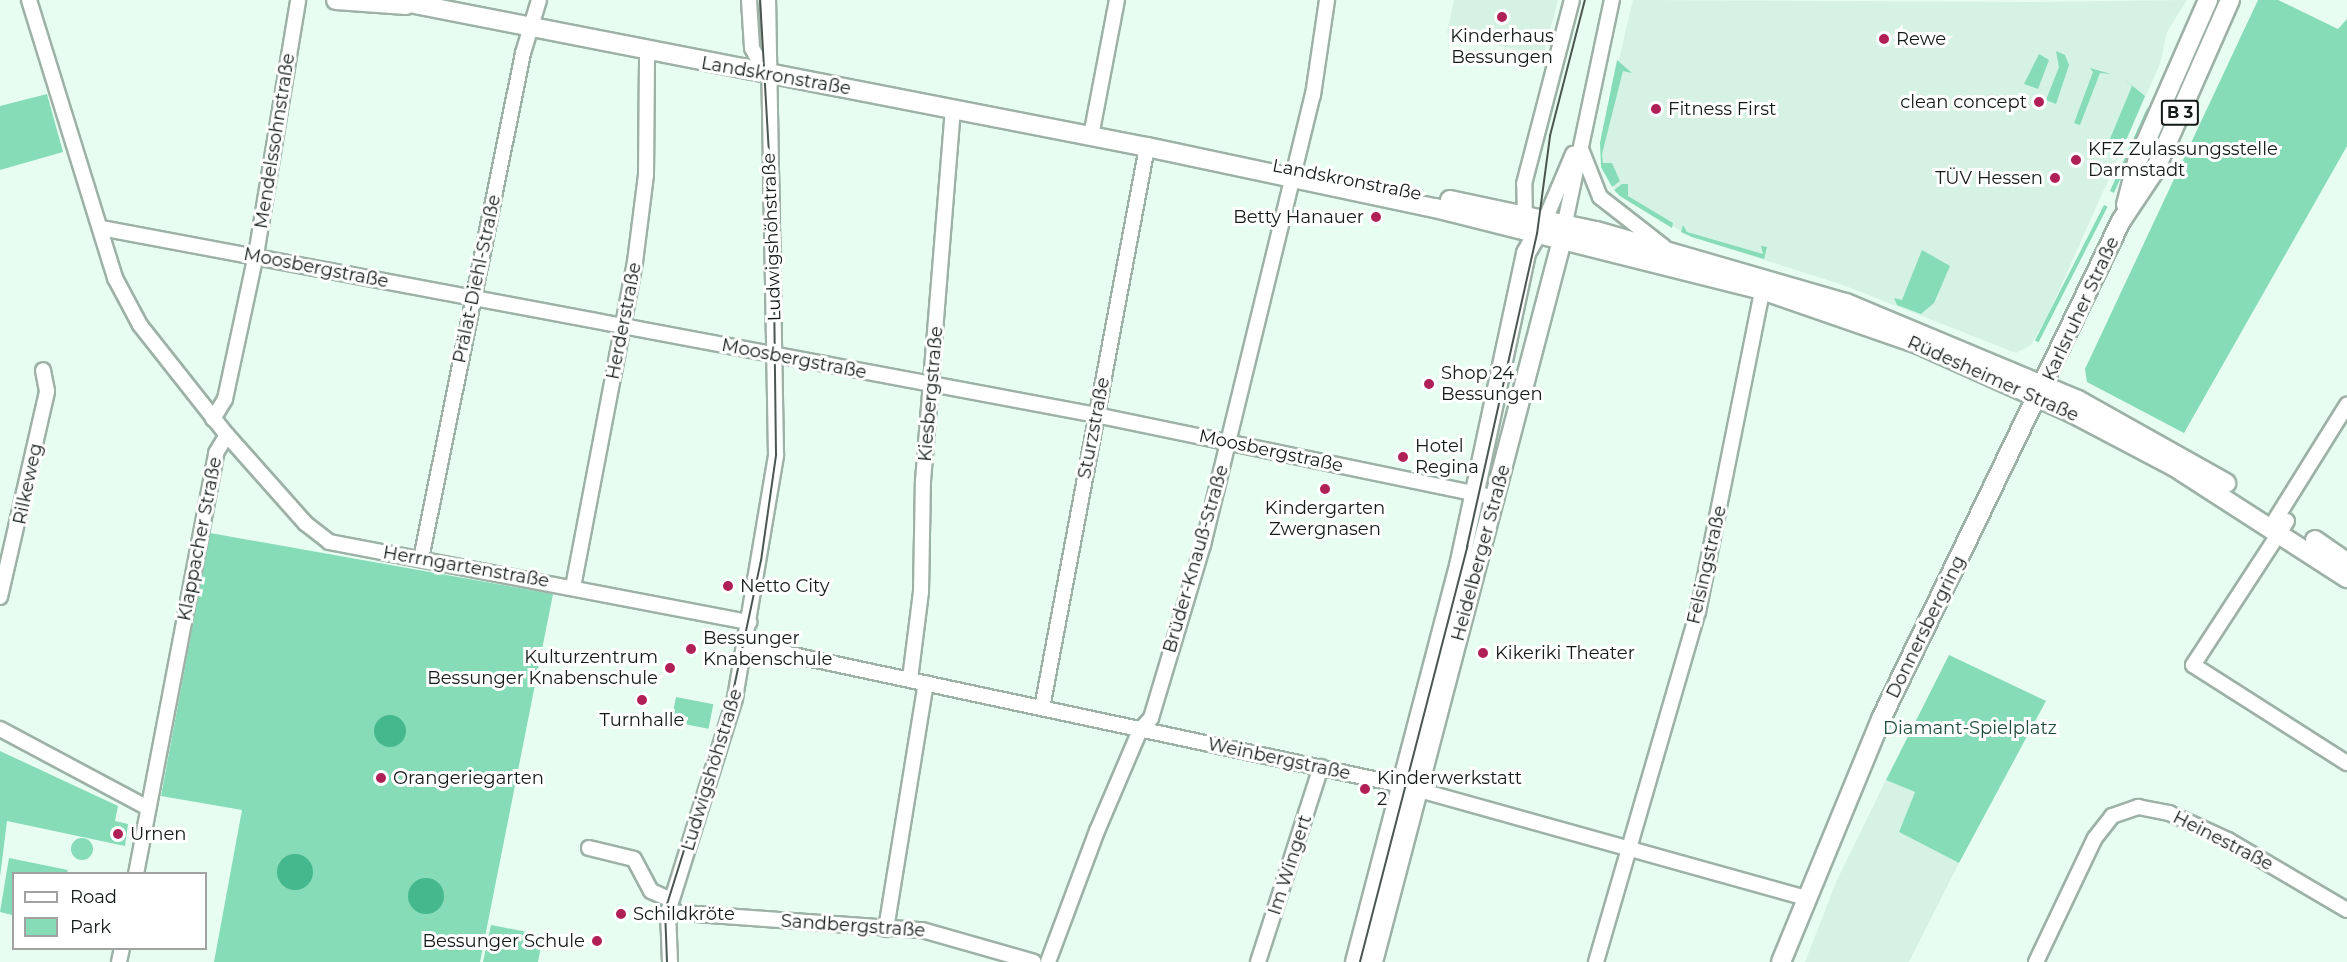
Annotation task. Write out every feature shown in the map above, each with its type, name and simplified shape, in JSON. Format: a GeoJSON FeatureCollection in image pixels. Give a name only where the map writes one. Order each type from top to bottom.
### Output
{"type":"FeatureCollection","features":[{"type":"Feature","properties":{"kind":"main road","name":"Landskronstraße"},"geometry":{"type":"LineString","coordinates":[[336,0],[400,3],[1091,136],[1533,225]]}},
{"type":"Feature","properties":{"kind":"main road","name":"Karlsruher Straße"},"geometry":{"type":"LineString","coordinates":[[2121,222],[2137,162],[2208,0]]}},
{"type":"Feature","properties":{"kind":"main road","name":"Karlsruher Straße"},"geometry":{"type":"LineString","coordinates":[[2042,391],[2121,222],[2155,170],[2230,0]]}},
{"type":"Feature","properties":{"kind":"main road","name":"Rüdesheimer Straße"},"geometry":{"type":"LineString","coordinates":[[1533,225],[1764,283],[1881,316],[2042,391],[2347,562]]}},
{"type":"Feature","properties":{"kind":"main road","name":"Heidelberger Straße"},"geometry":{"type":"LineString","coordinates":[[1485,495],[1526,253],[1533,225]]}},
{"type":"Feature","properties":{"kind":"main road","name":"Rüdesheimer Straße"},"geometry":{"type":"LineString","coordinates":[[1564,232],[1668,249],[1764,283]]}},
{"type":"Feature","properties":{"kind":"main road","name":"Heidelberger Straße"},"geometry":{"type":"LineString","coordinates":[[1355,962],[1409,787],[1485,495],[1564,232]]}},
{"type":"Feature","properties":{"kind":"main road","name":"Donnersbergring"},"geometry":{"type":"LineString","coordinates":[[1781,962],[1805,898],[1881,719],[2042,391]]}},
{"type":"Feature","properties":{"kind":"main road","name":"Rüdesheimer Straße"},"geometry":{"type":"LineString","coordinates":[[2279,523],[2347,578]]}},
{"type":"Feature","properties":{"kind":"main road","name":"Heidelberger Straße"},"geometry":{"type":"LineString","coordinates":[[1373,962],[1409,787]]}},
{"type":"Feature","properties":{"kind":"street","name":"Klappacher Straße"},"geometry":{"type":"LineString","coordinates":[[29,0],[115,278],[140,325],[227,435],[216,453],[136,872]]}},
{"type":"Feature","properties":{"kind":"street","name":"Mendelssohnstraße"},"geometry":{"type":"LineString","coordinates":[[213,419],[225,399],[256,255],[298,0]]}},
{"type":"Feature","properties":{"kind":"street","name":"Prälat-Diehl-Straße"},"geometry":{"type":"LineString","coordinates":[[421,559],[472,298],[529,28],[538,0]]}},
{"type":"Feature","properties":{"kind":"street","name":"Ludwigshöhstraße"},"geometry":{"type":"LineString","coordinates":[[749,0],[752,48],[766,74]]}},
{"type":"Feature","properties":{"kind":"street","name":"Ludwigshöhstraße"},"geometry":{"type":"LineString","coordinates":[[670,962],[670,906],[722,746],[746,645],[776,455],[766,74],[771,50],[768,0]]}},
{"type":"Feature","properties":{"kind":"street"},"geometry":{"type":"LineString","coordinates":[[1091,136],[1117,0]]}},
{"type":"Feature","properties":{"kind":"street","name":"Brüder-Knauß-Straße"},"geometry":{"type":"LineString","coordinates":[[1048,962],[1140,730],[1151,718],[1228,443],[1294,176],[1327,0]]}},
{"type":"Feature","properties":{"kind":"street"},"geometry":{"type":"LineString","coordinates":[[1533,225],[1525,178],[1572,0]]}},
{"type":"Feature","properties":{"kind":"street","name":"Heidelberger Straße"},"geometry":{"type":"LineString","coordinates":[[1564,232],[1579,141],[1612,0]]}},
{"type":"Feature","properties":{"kind":"street","name":"Herderstraße"},"geometry":{"type":"LineString","coordinates":[[573,587],[622,327],[644,195],[647,52]]}},
{"type":"Feature","properties":{"kind":"street","name":"Kiesbergstraße"},"geometry":{"type":"LineString","coordinates":[[910,679],[921,592],[932,385],[953,109]]}},
{"type":"Feature","properties":{"kind":"street"},"geometry":{"type":"LineString","coordinates":[[1579,141],[1600,197],[1668,249]]}},
{"type":"Feature","properties":{"kind":"street","name":"Heidelberger Straße"},"geometry":{"type":"LineString","coordinates":[[1533,225],[1579,141]]}},
{"type":"Feature","properties":{"kind":"street","name":"Sturzstraße"},"geometry":{"type":"LineString","coordinates":[[1042,708],[1147,147]]}},
{"type":"Feature","properties":{"kind":"street","name":"Moosbergstraße"},"geometry":{"type":"LineString","coordinates":[[101,228],[256,255],[622,327],[1096,415],[1485,495]]}},
{"type":"Feature","properties":{"kind":"street","name":"Felsingstraße"},"geometry":{"type":"LineString","coordinates":[[1596,962],[1631,849],[1698,612],[1764,283]]}},
{"type":"Feature","properties":{"kind":"street","name":"Rilkeweg"},"geometry":{"type":"LineString","coordinates":[[0,597],[47,391],[43,370]]}},
{"type":"Feature","properties":{"kind":"street"},"geometry":{"type":"LineString","coordinates":[[2347,405],[2193,665],[2347,763]]}},
{"type":"Feature","properties":{"kind":"street","name":"Herrngartenstraße"},"geometry":{"type":"LineString","coordinates":[[227,435],[305,524],[329,542],[749,622]]}},
{"type":"Feature","properties":{"kind":"street","name":"Weinbergstraße"},"geometry":{"type":"LineString","coordinates":[[746,645],[1409,787],[1805,898]]}},
{"type":"Feature","properties":{"kind":"street"},"geometry":{"type":"LineString","coordinates":[[886,929],[926,683]]}},
{"type":"Feature","properties":{"kind":"street"},"geometry":{"type":"LineString","coordinates":[[0,729],[148,808]]}},
{"type":"Feature","properties":{"kind":"street","name":"Im Wingert"},"geometry":{"type":"LineString","coordinates":[[1258,962],[1321,767]]}},
{"type":"Feature","properties":{"kind":"street","name":"Heinestraße"},"geometry":{"type":"LineString","coordinates":[[2036,962],[2095,838],[2112,816],[2138,807],[2169,813],[2228,840],[2347,910]]}},
{"type":"Feature","properties":{"kind":"street"},"geometry":{"type":"LineString","coordinates":[[589,848],[634,859],[651,891],[670,906]]}},
{"type":"Feature","properties":{"kind":"street","name":"Sandbergstraße"},"geometry":{"type":"LineString","coordinates":[[670,906],[955,936],[1034,962]]}},
{"type":"Feature","properties":{"kind":"shaded area","name":"Kinderhaus Bessungen"},"geometry":{"type":"Polygon","coordinates":[[[1454,0],[1558,0],[1543,56],[1447,33],[1454,0]]]}},
{"type":"Feature","properties":{"kind":"shaded area"},"geometry":{"type":"Polygon","coordinates":[[[1633,0],[2033,2],[2187,0],[2167,32],[2160,64],[2049,313],[2031,345],[2016,353],[1843,285],[1692,237],[1620,196],[1601,167],[1601,135],[1633,0]]]}},
{"type":"Feature","properties":{"kind":"shaded area"},"geometry":{"type":"Polygon","coordinates":[[[390,715],[402,719],[406,731],[402,743],[390,747],[378,743],[374,731],[378,719],[390,715]]]}},
{"type":"Feature","properties":{"kind":"shaded area"},"geometry":{"type":"Polygon","coordinates":[[[1886,780],[1915,792],[1899,832],[1959,863],[1909,962],[1805,962],[1837,880],[1886,780]]]}},
{"type":"Feature","properties":{"kind":"shaded area"},"geometry":{"type":"Polygon","coordinates":[[[295,854],[307,860],[313,872],[307,884],[295,890],[283,884],[277,872],[283,860],[295,854]]]}},
{"type":"Feature","properties":{"kind":"shaded area"},"geometry":{"type":"Polygon","coordinates":[[[426,878],[438,884],[444,896],[438,908],[426,914],[414,908],[408,896],[414,884],[426,878]]]}},
{"type":"Feature","properties":{"kind":"green space"},"geometry":{"type":"Polygon","coordinates":[[[2258,0],[2278,0],[2338,29],[2347,19],[2347,146],[2184,433],[2087,382],[2085,369],[2258,0]]]}},
{"type":"Feature","properties":{"kind":"green space"},"geometry":{"type":"Polygon","coordinates":[[[2056,51],[2065,55],[2069,65],[2056,104],[2046,100],[2059,67],[2056,51]]]}},
{"type":"Feature","properties":{"kind":"green space"},"geometry":{"type":"Polygon","coordinates":[[[2039,54],[2049,60],[2038,89],[2024,84],[2039,54]]]}},
{"type":"Feature","properties":{"kind":"green space"},"geometry":{"type":"Polygon","coordinates":[[[1617,60],[1632,73],[1623,71],[1602,154],[1603,163],[1612,163],[1620,181],[1612,187],[1601,167],[1600,143],[1617,60]]]}},
{"type":"Feature","properties":{"kind":"green space"},"geometry":{"type":"Polygon","coordinates":[[[2090,68],[2111,74],[2100,73],[2080,125],[2074,123],[2093,72],[2090,68]]]}},
{"type":"Feature","properties":{"kind":"green space"},"geometry":{"type":"Polygon","coordinates":[[[2124,79],[2145,96],[2121,152],[2107,146],[2132,86],[2124,79]]]}},
{"type":"Feature","properties":{"kind":"green space"},"geometry":{"type":"Polygon","coordinates":[[[47,94],[63,152],[0,170],[0,106],[47,94]]]}},
{"type":"Feature","properties":{"kind":"green space"},"geometry":{"type":"Polygon","coordinates":[[[2148,106],[2143,128],[2114,193],[2110,191],[2148,106]]]}},
{"type":"Feature","properties":{"kind":"green space"},"geometry":{"type":"Polygon","coordinates":[[[1622,184],[1628,184],[1628,196],[1673,223],[1672,228],[1620,196],[1614,190],[1622,184]]]}},
{"type":"Feature","properties":{"kind":"green space"},"geometry":{"type":"Polygon","coordinates":[[[2104,205],[2108,207],[2039,342],[2035,340],[2104,205]]]}},
{"type":"Feature","properties":{"kind":"green space"},"geometry":{"type":"Polygon","coordinates":[[[1683,225],[1687,232],[1763,254],[1761,246],[1767,247],[1764,259],[1692,237],[1681,232],[1683,225]]]}},
{"type":"Feature","properties":{"kind":"green space"},"geometry":{"type":"Polygon","coordinates":[[[1922,250],[1950,266],[1934,303],[1921,314],[1897,305],[1894,298],[1902,300],[1922,250]]]}},
{"type":"Feature","properties":{"kind":"green space","name":"Orangeriegarten"},"geometry":{"type":"Polygon","coordinates":[[[210,533],[553,594],[480,962],[214,962],[242,810],[161,796],[210,533]]]}},
{"type":"Feature","properties":{"kind":"green space","name":"Diamant-Spielplatz"},"geometry":{"type":"Polygon","coordinates":[[[1949,655],[2046,701],[1959,863],[1899,832],[1915,792],[1886,780],[1949,655]]]}},
{"type":"Feature","properties":{"kind":"green space"},"geometry":{"type":"Polygon","coordinates":[[[676,697],[713,704],[709,729],[671,722],[676,697]]]}},
{"type":"Feature","properties":{"kind":"green space"},"geometry":{"type":"Polygon","coordinates":[[[0,751],[118,806],[115,821],[128,824],[125,846],[7,821],[0,877],[0,751]]]}},
{"type":"Feature","properties":{"kind":"green space"},"geometry":{"type":"Polygon","coordinates":[[[82,838],[90,841],[93,849],[90,857],[82,860],[74,857],[71,849],[74,841],[82,838]]]}},
{"type":"Feature","properties":{"kind":"green space"},"geometry":{"type":"Polygon","coordinates":[[[9,858],[68,870],[67,872],[12,872],[12,915],[0,912],[9,858]]]}},
{"type":"Feature","properties":{"kind":"green space"},"geometry":{"type":"Polygon","coordinates":[[[491,925],[543,935],[538,962],[483,962],[491,925]]]}},
{"type":"Feature","properties":{"kind":"tram line"},"geometry":{"type":"LineString","coordinates":[[667,962],[665,911],[732,697],[761,561],[776,455],[773,224],[760,0]]}},
{"type":"Feature","properties":{"kind":"tram line"},"geometry":{"type":"LineString","coordinates":[[1360,962],[1467,547],[1537,234],[1550,136],[1585,0]]}},
{"type":"Feature","properties":{"kind":"place","name":"Kinderhaus Bessungen"},"geometry":{"type":"Point","coordinates":[1502,17]}},
{"type":"Feature","properties":{"kind":"place","name":"Rewe"},"geometry":{"type":"Point","coordinates":[1884,39]}},
{"type":"Feature","properties":{"kind":"place","name":"clean concept"},"geometry":{"type":"Point","coordinates":[2039,102]}},
{"type":"Feature","properties":{"kind":"place","name":"Fitness First"},"geometry":{"type":"Point","coordinates":[1656,109]}},
{"type":"Feature","properties":{"kind":"place","name":"KFZ Zulassungsstelle Darmstadt"},"geometry":{"type":"Point","coordinates":[2076,160]}},
{"type":"Feature","properties":{"kind":"place","name":"TÜV Hessen"},"geometry":{"type":"Point","coordinates":[2055,178]}},
{"type":"Feature","properties":{"kind":"place","name":"Betty Hanauer"},"geometry":{"type":"Point","coordinates":[1376,217]}},
{"type":"Feature","properties":{"kind":"place","name":"Shop 24 Bessungen"},"geometry":{"type":"Point","coordinates":[1429,384]}},
{"type":"Feature","properties":{"kind":"place","name":"Hotel Regina"},"geometry":{"type":"Point","coordinates":[1403,457]}},
{"type":"Feature","properties":{"kind":"place","name":"Kindergarten Zwergnasen"},"geometry":{"type":"Point","coordinates":[1325,489]}},
{"type":"Feature","properties":{"kind":"place","name":"Netto City"},"geometry":{"type":"Point","coordinates":[728,586]}},
{"type":"Feature","properties":{"kind":"place","name":"Bessunger Knabenschule"},"geometry":{"type":"Point","coordinates":[691,649]}},
{"type":"Feature","properties":{"kind":"place","name":"Kikeriki Theater"},"geometry":{"type":"Point","coordinates":[1483,653]}},
{"type":"Feature","properties":{"kind":"place","name":"Kulturzentrum Bessunger Knabenschule"},"geometry":{"type":"Point","coordinates":[670,668]}},
{"type":"Feature","properties":{"kind":"place","name":"Turnhalle"},"geometry":{"type":"Point","coordinates":[642,700]}},
{"type":"Feature","properties":{"kind":"place","name":"Orangeriegarten"},"geometry":{"type":"Point","coordinates":[381,778]}},
{"type":"Feature","properties":{"kind":"place","name":"Kinderwerkstatt 2"},"geometry":{"type":"Point","coordinates":[1365,789]}},
{"type":"Feature","properties":{"kind":"place","name":"Urnen"},"geometry":{"type":"Point","coordinates":[118,834]}},
{"type":"Feature","properties":{"kind":"place","name":"Schildkröte"},"geometry":{"type":"Point","coordinates":[621,914]}},
{"type":"Feature","properties":{"kind":"place","name":"Bessunger Schule"},"geometry":{"type":"Point","coordinates":[597,941]}}]}
